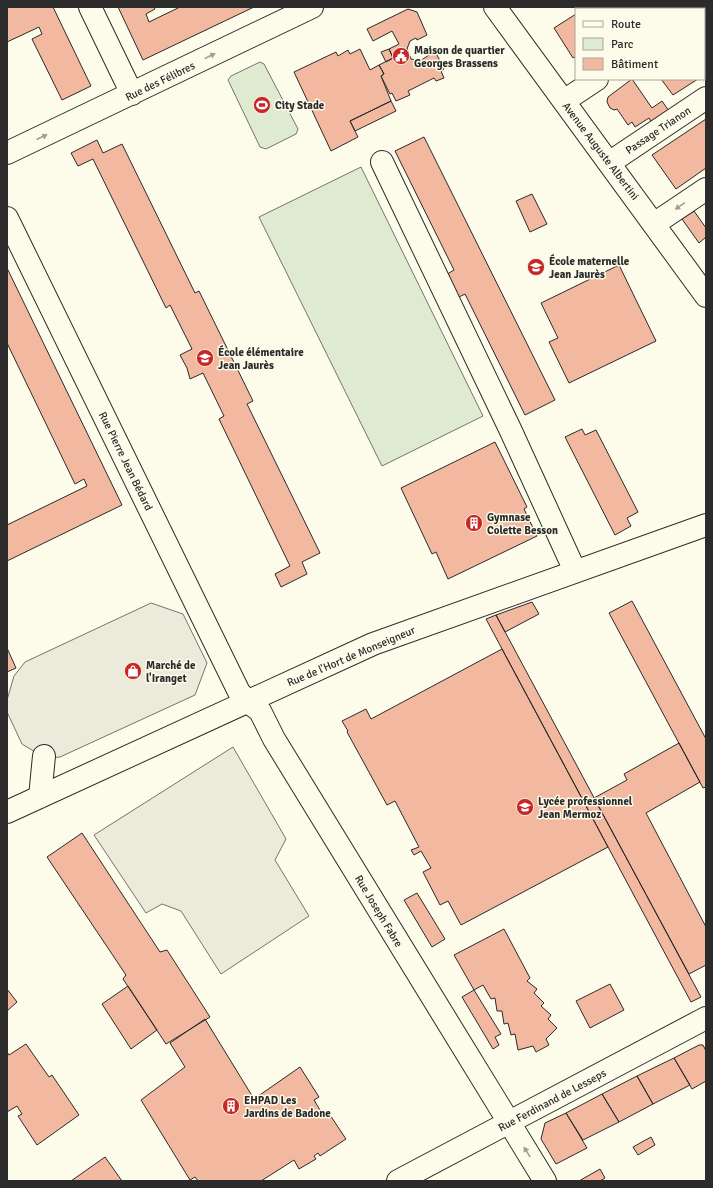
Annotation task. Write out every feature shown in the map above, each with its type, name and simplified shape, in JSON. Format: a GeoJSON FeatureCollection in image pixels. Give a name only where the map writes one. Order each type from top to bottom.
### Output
{"type":"FeatureCollection","features":[{"type":"Feature","properties":{"kind":"street"},"geometry":{"type":"LineString","coordinates":[[90,7],[132,94]]}},
{"type":"Feature","properties":{"kind":"street","name":"Rue des Félibres"},"geometry":{"type":"LineString","coordinates":[[7,153],[312,7]]}},
{"type":"Feature","properties":{"kind":"street","name":"Avenue Auguste Albertini"},"geometry":{"type":"LineString","coordinates":[[495,7],[706,296]]}},
{"type":"Feature","properties":{"kind":"street"},"geometry":{"type":"LineString","coordinates":[[564,101],[596,80]]}},
{"type":"Feature","properties":{"kind":"street","name":"Passage Trianon"},"geometry":{"type":"LineString","coordinates":[[609,163],[706,98]]}},
{"type":"Feature","properties":{"kind":"street"},"geometry":{"type":"LineString","coordinates":[[382,162],[575,571]]}},
{"type":"Feature","properties":{"kind":"street"},"geometry":{"type":"LineString","coordinates":[[654,224],[706,189]]}},
{"type":"Feature","properties":{"kind":"street","name":"Rue Pierre Jean Bédard"},"geometry":{"type":"LineString","coordinates":[[7,218],[239,692],[248,702]]}},
{"type":"Feature","properties":{"kind":"street","name":"Rue de l'Hort de Monseigneur"},"geometry":{"type":"LineString","coordinates":[[7,812],[373,644],[706,525]]}},
{"type":"Feature","properties":{"kind":"street","name":"Rue Joseph Fabre"},"geometry":{"type":"LineString","coordinates":[[248,702],[260,711],[279,746],[545,1181]]}},
{"type":"Feature","properties":{"kind":"street"},"geometry":{"type":"LineString","coordinates":[[40,797],[44,756]]}},
{"type":"Feature","properties":{"kind":"street","name":"Rue Ferdinand de Lesseps"},"geometry":{"type":"LineString","coordinates":[[398,1181],[706,1018]]}},
{"type":"Feature","properties":{"kind":"green space","name":"City Stade"},"geometry":{"type":"Polygon","coordinates":[[[260,62],[264,64],[298,129],[296,134],[266,149],[260,147],[228,80],[231,76],[260,62]]]}},
{"type":"Feature","properties":{"kind":"green space"},"geometry":{"type":"Polygon","coordinates":[[[361,167],[483,416],[382,466],[259,217],[361,167]]]}},
{"type":"Feature","properties":{"kind":"shaded area"},"geometry":{"type":"Polygon","coordinates":[[[151,603],[183,614],[207,663],[195,695],[60,757],[49,758],[40,755],[22,744],[7,712],[7,700],[14,676],[25,662],[151,603]]]}},
{"type":"Feature","properties":{"kind":"shaded area"},"geometry":{"type":"Polygon","coordinates":[[[233,747],[286,839],[275,860],[309,916],[221,974],[181,911],[162,904],[146,913],[94,835],[233,747]]]}},
{"type":"Feature","properties":{"kind":"building"},"geometry":{"type":"Polygon","coordinates":[[[7,7],[53,7],[91,86],[62,100],[32,39],[42,34],[39,27],[7,42],[7,7]]]}},
{"type":"Feature","properties":{"kind":"building"},"geometry":{"type":"Polygon","coordinates":[[[118,7],[154,7],[155,9],[146,14],[149,22],[180,7],[254,7],[143,60],[118,7]]]}},
{"type":"Feature","properties":{"kind":"building"},"geometry":{"type":"Polygon","coordinates":[[[641,7],[642,8],[595,8],[641,7]]]}},
{"type":"Feature","properties":{"kind":"building","name":"Maison de quartier Georges Brassens"},"geometry":{"type":"Polygon","coordinates":[[[408,9],[417,12],[427,35],[417,40],[416,38],[410,41],[407,49],[411,59],[420,61],[435,51],[444,69],[441,71],[444,78],[436,81],[434,78],[408,91],[410,95],[396,101],[392,93],[390,94],[381,76],[384,74],[379,65],[393,58],[389,49],[399,44],[392,31],[373,41],[367,29],[408,9]]]}},
{"type":"Feature","properties":{"kind":"building"},"geometry":{"type":"Polygon","coordinates":[[[575,15],[575,57],[573,58],[554,28],[575,15]]]}},
{"type":"Feature","properties":{"kind":"building"},"geometry":{"type":"Polygon","coordinates":[[[706,31],[706,46],[705,44],[706,31]]]}},
{"type":"Feature","properties":{"kind":"building"},"geometry":{"type":"Polygon","coordinates":[[[360,49],[370,70],[379,65],[384,74],[381,76],[391,101],[350,121],[358,137],[331,151],[294,72],[336,52],[338,56],[348,50],[350,54],[360,49]]]}},
{"type":"Feature","properties":{"kind":"building"},"geometry":{"type":"Polygon","coordinates":[[[389,49],[393,58],[386,62],[381,52],[389,49]]]}},
{"type":"Feature","properties":{"kind":"building"},"geometry":{"type":"Polygon","coordinates":[[[633,80],[652,108],[662,101],[671,114],[653,125],[649,118],[635,127],[632,122],[628,125],[617,109],[614,110],[610,108],[607,102],[608,97],[633,80]]]}},
{"type":"Feature","properties":{"kind":"building"},"geometry":{"type":"Polygon","coordinates":[[[662,80],[696,80],[673,95],[662,80]]]}},
{"type":"Feature","properties":{"kind":"building"},"geometry":{"type":"Polygon","coordinates":[[[391,101],[396,111],[355,131],[350,121],[391,101]]]}},
{"type":"Feature","properties":{"kind":"building"},"geometry":{"type":"Polygon","coordinates":[[[706,119],[706,168],[676,189],[652,155],[706,119]]]}},
{"type":"Feature","properties":{"kind":"building"},"geometry":{"type":"Polygon","coordinates":[[[424,137],[555,400],[525,415],[465,294],[455,299],[444,276],[454,270],[395,151],[424,137]]]}},
{"type":"Feature","properties":{"kind":"building"},"geometry":{"type":"Polygon","coordinates":[[[97,140],[103,153],[122,144],[195,293],[199,291],[253,401],[247,404],[320,553],[302,562],[307,574],[281,587],[275,574],[290,566],[219,419],[224,416],[203,373],[190,379],[187,368],[180,355],[192,349],[170,305],[166,308],[93,159],[78,166],[71,153],[97,140]]]}},
{"type":"Feature","properties":{"kind":"building"},"geometry":{"type":"Polygon","coordinates":[[[532,194],[547,224],[530,232],[516,201],[532,194]]]}},
{"type":"Feature","properties":{"kind":"building"},"geometry":{"type":"Polygon","coordinates":[[[694,211],[706,228],[706,237],[699,243],[682,219],[694,211]]]}},
{"type":"Feature","properties":{"kind":"building"},"geometry":{"type":"Polygon","coordinates":[[[619,265],[656,341],[569,383],[549,342],[558,338],[541,303],[619,265]]]}},
{"type":"Feature","properties":{"kind":"building"},"geometry":{"type":"Polygon","coordinates":[[[7,268],[122,505],[7,561],[7,525],[87,486],[84,479],[75,484],[7,343],[7,268]]]}},
{"type":"Feature","properties":{"kind":"building"},"geometry":{"type":"Polygon","coordinates":[[[582,429],[585,435],[596,430],[638,512],[627,518],[631,526],[615,535],[565,437],[582,429]]]}},
{"type":"Feature","properties":{"kind":"building","name":"Gymnase Colette Besson"},"geometry":{"type":"Polygon","coordinates":[[[495,442],[527,507],[524,509],[537,536],[448,579],[436,552],[432,554],[401,488],[495,442]]]}},
{"type":"Feature","properties":{"kind":"building"},"geometry":{"type":"Polygon","coordinates":[[[632,601],[706,739],[706,787],[703,788],[609,613],[632,601]]]}},
{"type":"Feature","properties":{"kind":"building"},"geometry":{"type":"Polygon","coordinates":[[[532,602],[539,614],[505,632],[496,615],[532,602]]]}},
{"type":"Feature","properties":{"kind":"building"},"geometry":{"type":"Polygon","coordinates":[[[496,615],[701,997],[691,1002],[486,619],[496,615]]]}},
{"type":"Feature","properties":{"kind":"building"},"geometry":{"type":"Polygon","coordinates":[[[7,648],[16,668],[7,672],[7,648]]]}},
{"type":"Feature","properties":{"kind":"building"},"geometry":{"type":"Polygon","coordinates":[[[502,649],[608,847],[461,925],[448,901],[440,905],[423,872],[431,868],[421,851],[414,855],[411,850],[419,847],[395,801],[387,805],[342,721],[366,709],[371,719],[502,649]]]}},
{"type":"Feature","properties":{"kind":"building"},"geometry":{"type":"Polygon","coordinates":[[[679,743],[700,782],[646,813],[706,927],[706,965],[689,974],[594,798],[627,780],[624,774],[679,743]]]}},
{"type":"Feature","properties":{"kind":"building"},"geometry":{"type":"Polygon","coordinates":[[[82,833],[160,952],[167,950],[210,1017],[166,1044],[123,979],[126,975],[47,857],[82,833]]]}},
{"type":"Feature","properties":{"kind":"building"},"geometry":{"type":"Polygon","coordinates":[[[417,893],[445,939],[432,947],[404,900],[417,893]]]}},
{"type":"Feature","properties":{"kind":"building"},"geometry":{"type":"Polygon","coordinates":[[[504,929],[530,978],[527,981],[537,989],[534,993],[544,1003],[541,1006],[551,1015],[548,1019],[557,1028],[546,1039],[549,1045],[536,1052],[533,1046],[518,1050],[515,1034],[511,1035],[508,1023],[504,1024],[502,1011],[497,1011],[495,998],[491,999],[483,985],[474,990],[454,955],[504,929]]]}},
{"type":"Feature","properties":{"kind":"building"},"geometry":{"type":"Polygon","coordinates":[[[610,984],[624,1010],[590,1028],[576,1001],[610,984]]]}},
{"type":"Feature","properties":{"kind":"building"},"geometry":{"type":"Polygon","coordinates":[[[128,986],[157,1030],[131,1049],[102,1004],[128,986]]]}},
{"type":"Feature","properties":{"kind":"building"},"geometry":{"type":"Polygon","coordinates":[[[7,989],[17,1002],[7,1011],[7,989]]]}},
{"type":"Feature","properties":{"kind":"building"},"geometry":{"type":"Polygon","coordinates":[[[474,990],[501,1034],[495,1037],[499,1045],[493,1049],[462,997],[474,990]]]}},
{"type":"Feature","properties":{"kind":"building","name":"EHPAD Les Jardins de Badone"},"geometry":{"type":"Polygon","coordinates":[[[205,1019],[254,1099],[300,1067],[319,1097],[314,1100],[323,1115],[328,1112],[346,1139],[320,1156],[318,1153],[314,1156],[316,1159],[299,1169],[294,1160],[261,1181],[198,1181],[195,1177],[190,1180],[141,1100],[185,1067],[170,1043],[205,1019]]]}},
{"type":"Feature","properties":{"kind":"building"},"geometry":{"type":"Polygon","coordinates":[[[26,1044],[49,1077],[52,1075],[79,1115],[37,1145],[18,1116],[22,1114],[17,1106],[7,1112],[7,1052],[9,1055],[26,1044]]]}},
{"type":"Feature","properties":{"kind":"building"},"geometry":{"type":"Polygon","coordinates":[[[699,1045],[703,1045],[706,1051],[706,1081],[692,1089],[674,1058],[699,1045]]]}},
{"type":"Feature","properties":{"kind":"building"},"geometry":{"type":"Polygon","coordinates":[[[674,1058],[690,1085],[653,1104],[637,1076],[674,1058]]]}},
{"type":"Feature","properties":{"kind":"building"},"geometry":{"type":"Polygon","coordinates":[[[637,1076],[653,1104],[619,1122],[602,1094],[637,1076]]]}},
{"type":"Feature","properties":{"kind":"building"},"geometry":{"type":"Polygon","coordinates":[[[602,1094],[619,1122],[583,1140],[566,1113],[602,1094]]]}},
{"type":"Feature","properties":{"kind":"building"},"geometry":{"type":"Polygon","coordinates":[[[566,1113],[587,1148],[556,1164],[541,1139],[545,1123],[566,1113]]]}},
{"type":"Feature","properties":{"kind":"building"},"geometry":{"type":"Polygon","coordinates":[[[651,1137],[655,1145],[638,1155],[633,1147],[651,1137]]]}},
{"type":"Feature","properties":{"kind":"building"},"geometry":{"type":"Polygon","coordinates":[[[105,1157],[122,1181],[71,1181],[105,1157]]]}},
{"type":"Feature","properties":{"kind":"building"},"geometry":{"type":"Polygon","coordinates":[[[600,1169],[605,1178],[600,1181],[579,1181],[600,1169]]]}},
{"type":"Feature","properties":{"kind":"place","name":"Maison de quartier Georges Brassens"},"geometry":{"type":"Point","coordinates":[401,56]}},
{"type":"Feature","properties":{"kind":"place","name":"City Stade"},"geometry":{"type":"Point","coordinates":[262,105]}},
{"type":"Feature","properties":{"kind":"place","name":"École maternelle Jean Jaurès"},"geometry":{"type":"Point","coordinates":[536,267]}},
{"type":"Feature","properties":{"kind":"place","name":"École élémentaire Jean Jaurès"},"geometry":{"type":"Point","coordinates":[205,358]}},
{"type":"Feature","properties":{"kind":"place","name":"Gymnase Colette Besson"},"geometry":{"type":"Point","coordinates":[474,523]}},
{"type":"Feature","properties":{"kind":"place","name":"Marché de l'Iranget"},"geometry":{"type":"Point","coordinates":[133,671]}},
{"type":"Feature","properties":{"kind":"place","name":"Lycée professionnel Jean Mermoz"},"geometry":{"type":"Point","coordinates":[525,807]}},
{"type":"Feature","properties":{"kind":"place","name":"EHPAD Les Jardins de Badone"},"geometry":{"type":"Point","coordinates":[231,1106]}}]}
